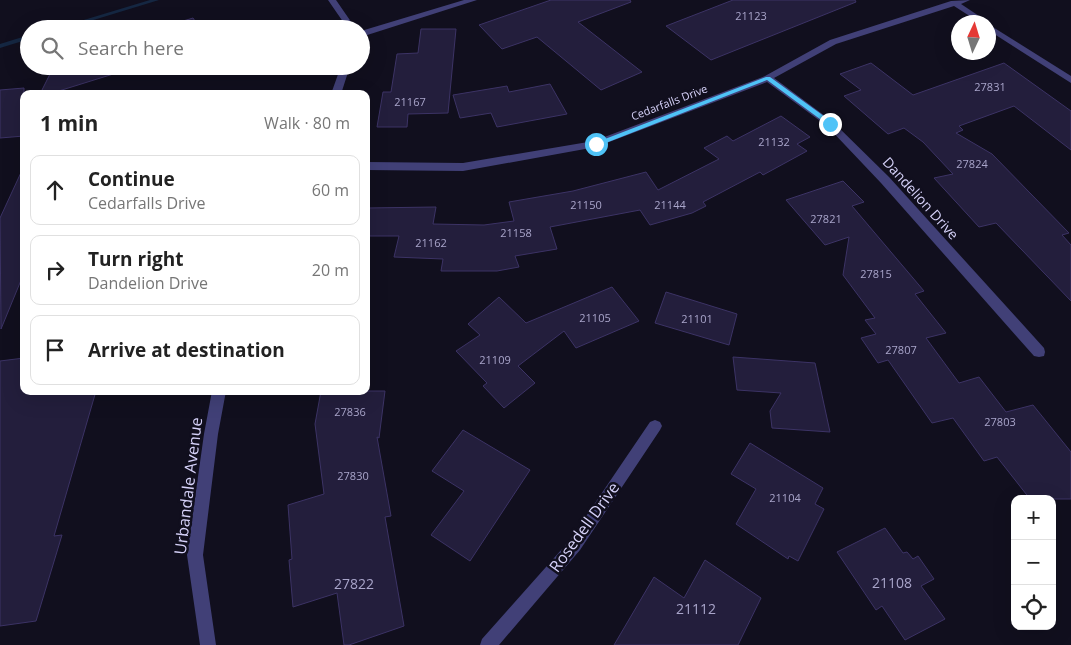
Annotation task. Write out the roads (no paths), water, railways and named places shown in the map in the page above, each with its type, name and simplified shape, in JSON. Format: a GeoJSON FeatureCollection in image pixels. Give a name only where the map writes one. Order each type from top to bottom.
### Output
{"type":"FeatureCollection","features":[{"type":"Feature","properties":{"kind":"street"},"geometry":{"type":"LineString","coordinates":[[332,0],[346,20]]}},
{"type":"Feature","properties":{"kind":"street"},"geometry":{"type":"LineString","coordinates":[[370,31],[473,0]]}},
{"type":"Feature","properties":{"kind":"street","name":"Cedarfalls Drive"},"geometry":{"type":"LineString","coordinates":[[370,166],[463,167],[596,144],[768,78],[833,42],[966,0]]}},
{"type":"Feature","properties":{"kind":"street"},"geometry":{"type":"LineString","coordinates":[[954,3],[973,15]]}},
{"type":"Feature","properties":{"kind":"street"},"geometry":{"type":"LineString","coordinates":[[996,31],[1071,80]]}},
{"type":"Feature","properties":{"kind":"street"},"geometry":{"type":"LineString","coordinates":[[337,90],[343,75]]}},
{"type":"Feature","properties":{"kind":"street","name":"Dandelion Drive"},"geometry":{"type":"LineString","coordinates":[[768,78],[830,124],[885,180],[1039,352]]}},
{"type":"Feature","properties":{"kind":"street","name":"Urbandale Avenue"},"geometry":{"type":"LineString","coordinates":[[208,645],[195,554],[211,434],[218,395]]}},
{"type":"Feature","properties":{"kind":"street","name":"Rosedell Drive"},"geometry":{"type":"LineString","coordinates":[[488,645],[575,545],[655,426]]}},
{"type":"Feature","properties":{"kind":"waterway"},"geometry":{"type":"LineString","coordinates":[[88,20],[156,0]]}},
{"type":"Feature","properties":{"kind":"waterway"},"geometry":{"type":"LineString","coordinates":[[0,46],[20,40]]}}]}
